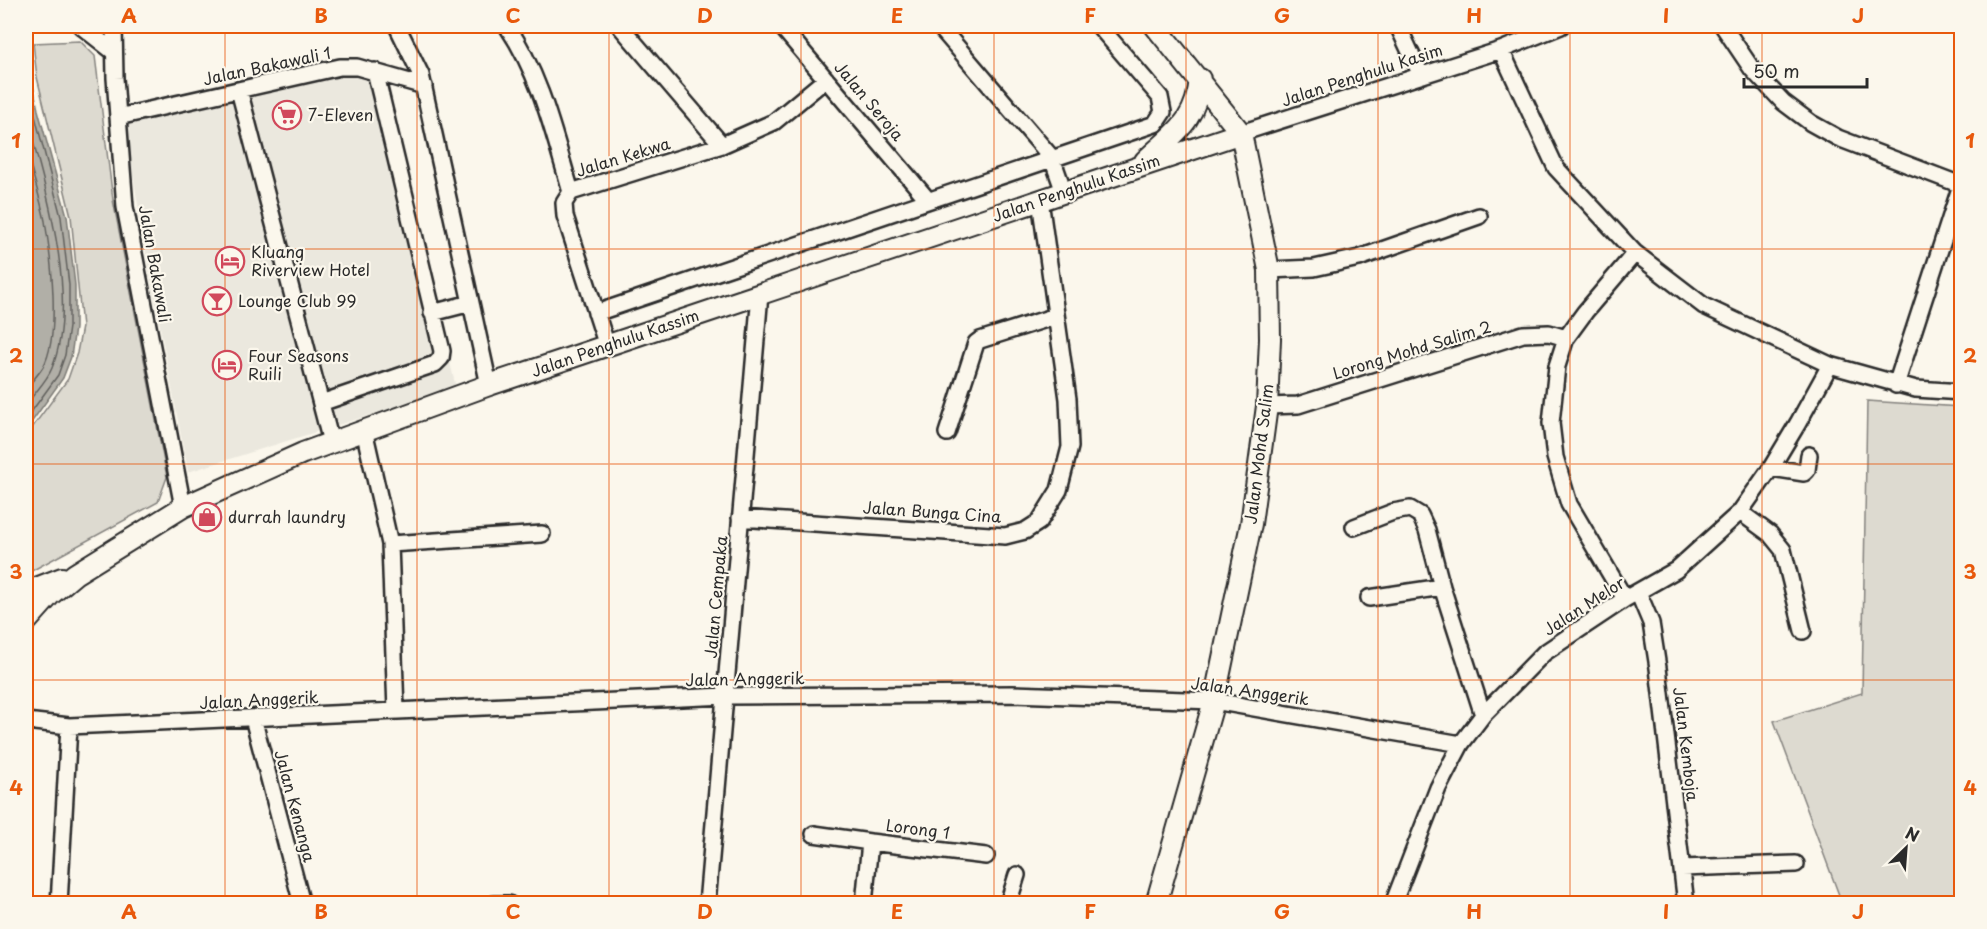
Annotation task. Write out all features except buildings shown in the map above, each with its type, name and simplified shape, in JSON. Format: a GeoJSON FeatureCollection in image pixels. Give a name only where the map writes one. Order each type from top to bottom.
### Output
{"type":"FeatureCollection","features":[{"type":"Feature","properties":{"kind":"street"},"geometry":{"type":"LineString","coordinates":[[81,26],[114,52]]}},
{"type":"Feature","properties":{"kind":"street","name":"Jalan Bakawali"},"geometry":{"type":"LineString","coordinates":[[114,26],[125,207],[183,507]]}},
{"type":"Feature","properties":{"kind":"street"},"geometry":{"type":"LineString","coordinates":[[397,26],[411,51],[424,86],[489,385]]}},
{"type":"Feature","properties":{"kind":"street"},"geometry":{"type":"LineString","coordinates":[[507,26],[523,49],[540,87],[571,192]]}},
{"type":"Feature","properties":{"kind":"street"},"geometry":{"type":"LineString","coordinates":[[620,26],[722,145]]}},
{"type":"Feature","properties":{"kind":"street","name":"Jalan Seroja"},"geometry":{"type":"LineString","coordinates":[[782,26],[928,200]]}},
{"type":"Feature","properties":{"kind":"street"},"geometry":{"type":"LineString","coordinates":[[939,26],[1052,158],[1064,192]]}},
{"type":"Feature","properties":{"kind":"street","name":"Jalan Penghulu Kassim"},"geometry":{"type":"LineString","coordinates":[[596,313],[1155,124],[1163,111],[1160,97],[1099,26]]}},
{"type":"Feature","properties":{"kind":"street","name":"Jalan Mohd Salim"},"geometry":{"type":"LineString","coordinates":[[1155,26],[1200,79],[1240,133],[1269,270],[1270,339],[1267,406],[1251,524],[1214,701],[1156,903]]}},
{"type":"Feature","properties":{"kind":"street"},"geometry":{"type":"LineString","coordinates":[[1398,26],[1421,75]]}},
{"type":"Feature","properties":{"kind":"street","name":"Jalan Penghulu Kasim"},"geometry":{"type":"LineString","coordinates":[[1240,133],[1501,50],[1560,26]]}},
{"type":"Feature","properties":{"kind":"street"},"geometry":{"type":"LineString","coordinates":[[1723,26],[1752,69],[1783,102],[1811,123],[1838,138],[1961,184],[1896,385]]}},
{"type":"Feature","properties":{"kind":"street"},"geometry":{"type":"LineString","coordinates":[[1501,50],[1556,168],[1635,253],[1704,306],[1830,365],[1896,385],[1916,389],[1962,392]]}},
{"type":"Feature","properties":{"kind":"street","name":"Jalan Bakawali 1"},"geometry":{"type":"LineString","coordinates":[[118,117],[340,67],[357,67],[375,71],[424,86]]}},
{"type":"Feature","properties":{"kind":"street"},"geometry":{"type":"LineString","coordinates":[[321,403],[435,364],[441,358],[375,71]]}},
{"type":"Feature","properties":{"kind":"street","name":"Jalan Kekwa"},"geometry":{"type":"LineString","coordinates":[[607,346],[565,216],[564,203],[571,192],[722,145],[774,122],[826,79]]}},
{"type":"Feature","properties":{"kind":"street"},"geometry":{"type":"LineString","coordinates":[[1139,167],[1187,122],[1198,97],[1200,79]]}},
{"type":"Feature","properties":{"kind":"street"},"geometry":{"type":"LineString","coordinates":[[239,90],[330,442]]}},
{"type":"Feature","properties":{"kind":"street","name":"Jalan Penghulu Kassim"},"geometry":{"type":"LineString","coordinates":[[26,622],[50,595],[75,574],[183,507],[330,442],[489,385],[1240,133]]}},
{"type":"Feature","properties":{"kind":"street","name":"Jalan Bunga Cina"},"geometry":{"type":"LineString","coordinates":[[740,518],[1005,536],[1025,531],[1039,522],[1059,490],[1070,447],[1068,399],[1040,200]]}},
{"type":"Feature","properties":{"kind":"street"},"geometry":{"type":"LineString","coordinates":[[1269,270],[1314,268],[1359,258],[1479,216]]}},
{"type":"Feature","properties":{"kind":"street","name":"Jalan Kemboja"},"geometry":{"type":"LineString","coordinates":[[1635,253],[1566,338],[1557,366],[1551,423],[1555,457],[1569,504],[1651,623],[1686,903]]}},
{"type":"Feature","properties":{"kind":"street","name":"Jalan Cempaka"},"geometry":{"type":"LineString","coordinates":[[707,903],[760,294]]}},
{"type":"Feature","properties":{"kind":"street"},"geometry":{"type":"LineString","coordinates":[[432,313],[471,303]]}},
{"type":"Feature","properties":{"kind":"street"},"geometry":{"type":"LineString","coordinates":[[947,433],[976,343],[1056,316]]}},
{"type":"Feature","properties":{"kind":"street","name":"Lorong Mohd Salim 2"},"geometry":{"type":"LineString","coordinates":[[1267,406],[1298,405],[1523,334],[1549,333],[1566,338]]}},
{"type":"Feature","properties":{"kind":"street","name":"Jalan Melor"},"geometry":{"type":"LineString","coordinates":[[1393,903],[1438,788],[1461,744],[1483,715],[1544,653],[1631,596],[1676,570],[1740,512],[1771,468],[1830,365]]}},
{"type":"Feature","properties":{"kind":"street"},"geometry":{"type":"LineString","coordinates":[[364,430],[390,544],[396,711]]}},
{"type":"Feature","properties":{"kind":"street"},"geometry":{"type":"LineString","coordinates":[[1771,468],[1804,473],[1807,470],[1809,455]]}},
{"type":"Feature","properties":{"kind":"street"},"geometry":{"type":"LineString","coordinates":[[1354,527],[1393,512],[1410,509],[1420,515],[1427,530],[1442,587],[1483,715]]}},
{"type":"Feature","properties":{"kind":"street"},"geometry":{"type":"LineString","coordinates":[[1740,512],[1770,534],[1783,550],[1803,631]]}},
{"type":"Feature","properties":{"kind":"street"},"geometry":{"type":"LineString","coordinates":[[390,544],[542,534]]}},
{"type":"Feature","properties":{"kind":"street"},"geometry":{"type":"LineString","coordinates":[[26,592],[75,574]]}},
{"type":"Feature","properties":{"kind":"street"},"geometry":{"type":"LineString","coordinates":[[1369,598],[1442,587]]}},
{"type":"Feature","properties":{"kind":"street","name":"Jalan Anggerik"},"geometry":{"type":"LineString","coordinates":[[26,720],[69,726],[726,696],[1013,694],[1214,701],[1461,744]]}},
{"type":"Feature","properties":{"kind":"street","name":"Jalan Kenanga"},"geometry":{"type":"LineString","coordinates":[[254,718],[302,903]]}},
{"type":"Feature","properties":{"kind":"street"},"geometry":{"type":"LineString","coordinates":[[59,903],[69,726]]}},
{"type":"Feature","properties":{"kind":"street"},"geometry":{"type":"LineString","coordinates":[[814,834],[870,842]]}},
{"type":"Feature","properties":{"kind":"street","name":"Lorong 1"},"geometry":{"type":"LineString","coordinates":[[864,903],[870,842],[986,856]]}},
{"type":"Feature","properties":{"kind":"street"},"geometry":{"type":"LineString","coordinates":[[1682,868],[1796,864]]}},
{"type":"Feature","properties":{"kind":"street"},"geometry":{"type":"LineString","coordinates":[[1008,903],[1017,875]]}},
{"type":"Feature","properties":{"kind":"street"},"geometry":{"type":"LineString","coordinates":[[494,903],[509,903]]}},
{"type":"Feature","properties":{"kind":"shaded area"},"geometry":{"type":"Polygon","coordinates":[[[80,41],[95,56],[113,200],[167,477],[158,502],[26,574],[26,436],[68,379],[77,353],[82,327],[71,216],[37,77],[33,43],[80,41]]]}},
{"type":"Feature","properties":{"kind":"shaded area"},"geometry":{"type":"Polygon","coordinates":[[[340,73],[359,73],[384,81],[456,388],[188,472],[148,265],[124,121],[340,73]]]}},
{"type":"Feature","properties":{"kind":"shaded area"},"geometry":{"type":"Polygon","coordinates":[[[1867,401],[1961,407],[1961,903],[1842,903],[1774,721],[1862,693],[1867,401]]]}},
{"type":"Feature","properties":{"kind":"water"},"geometry":{"type":"Polygon","coordinates":[[[26,33],[27,56],[38,110],[67,216],[75,285],[75,328],[71,357],[63,378],[26,430],[26,33]]]}},
{"type":"Feature","properties":{"kind":"place","name":"7-Eleven"},"geometry":{"type":"Point","coordinates":[287,115]}},
{"type":"Feature","properties":{"kind":"place","name":"Kluang Riverview Hotel"},"geometry":{"type":"Point","coordinates":[230,261]}},
{"type":"Feature","properties":{"kind":"place","name":"Lounge Club 99"},"geometry":{"type":"Point","coordinates":[217,301]}},
{"type":"Feature","properties":{"kind":"place","name":"Four Seasons Ruili"},"geometry":{"type":"Point","coordinates":[227,365]}},
{"type":"Feature","properties":{"kind":"place","name":"durrah laundry"},"geometry":{"type":"Point","coordinates":[207,517]}}]}
